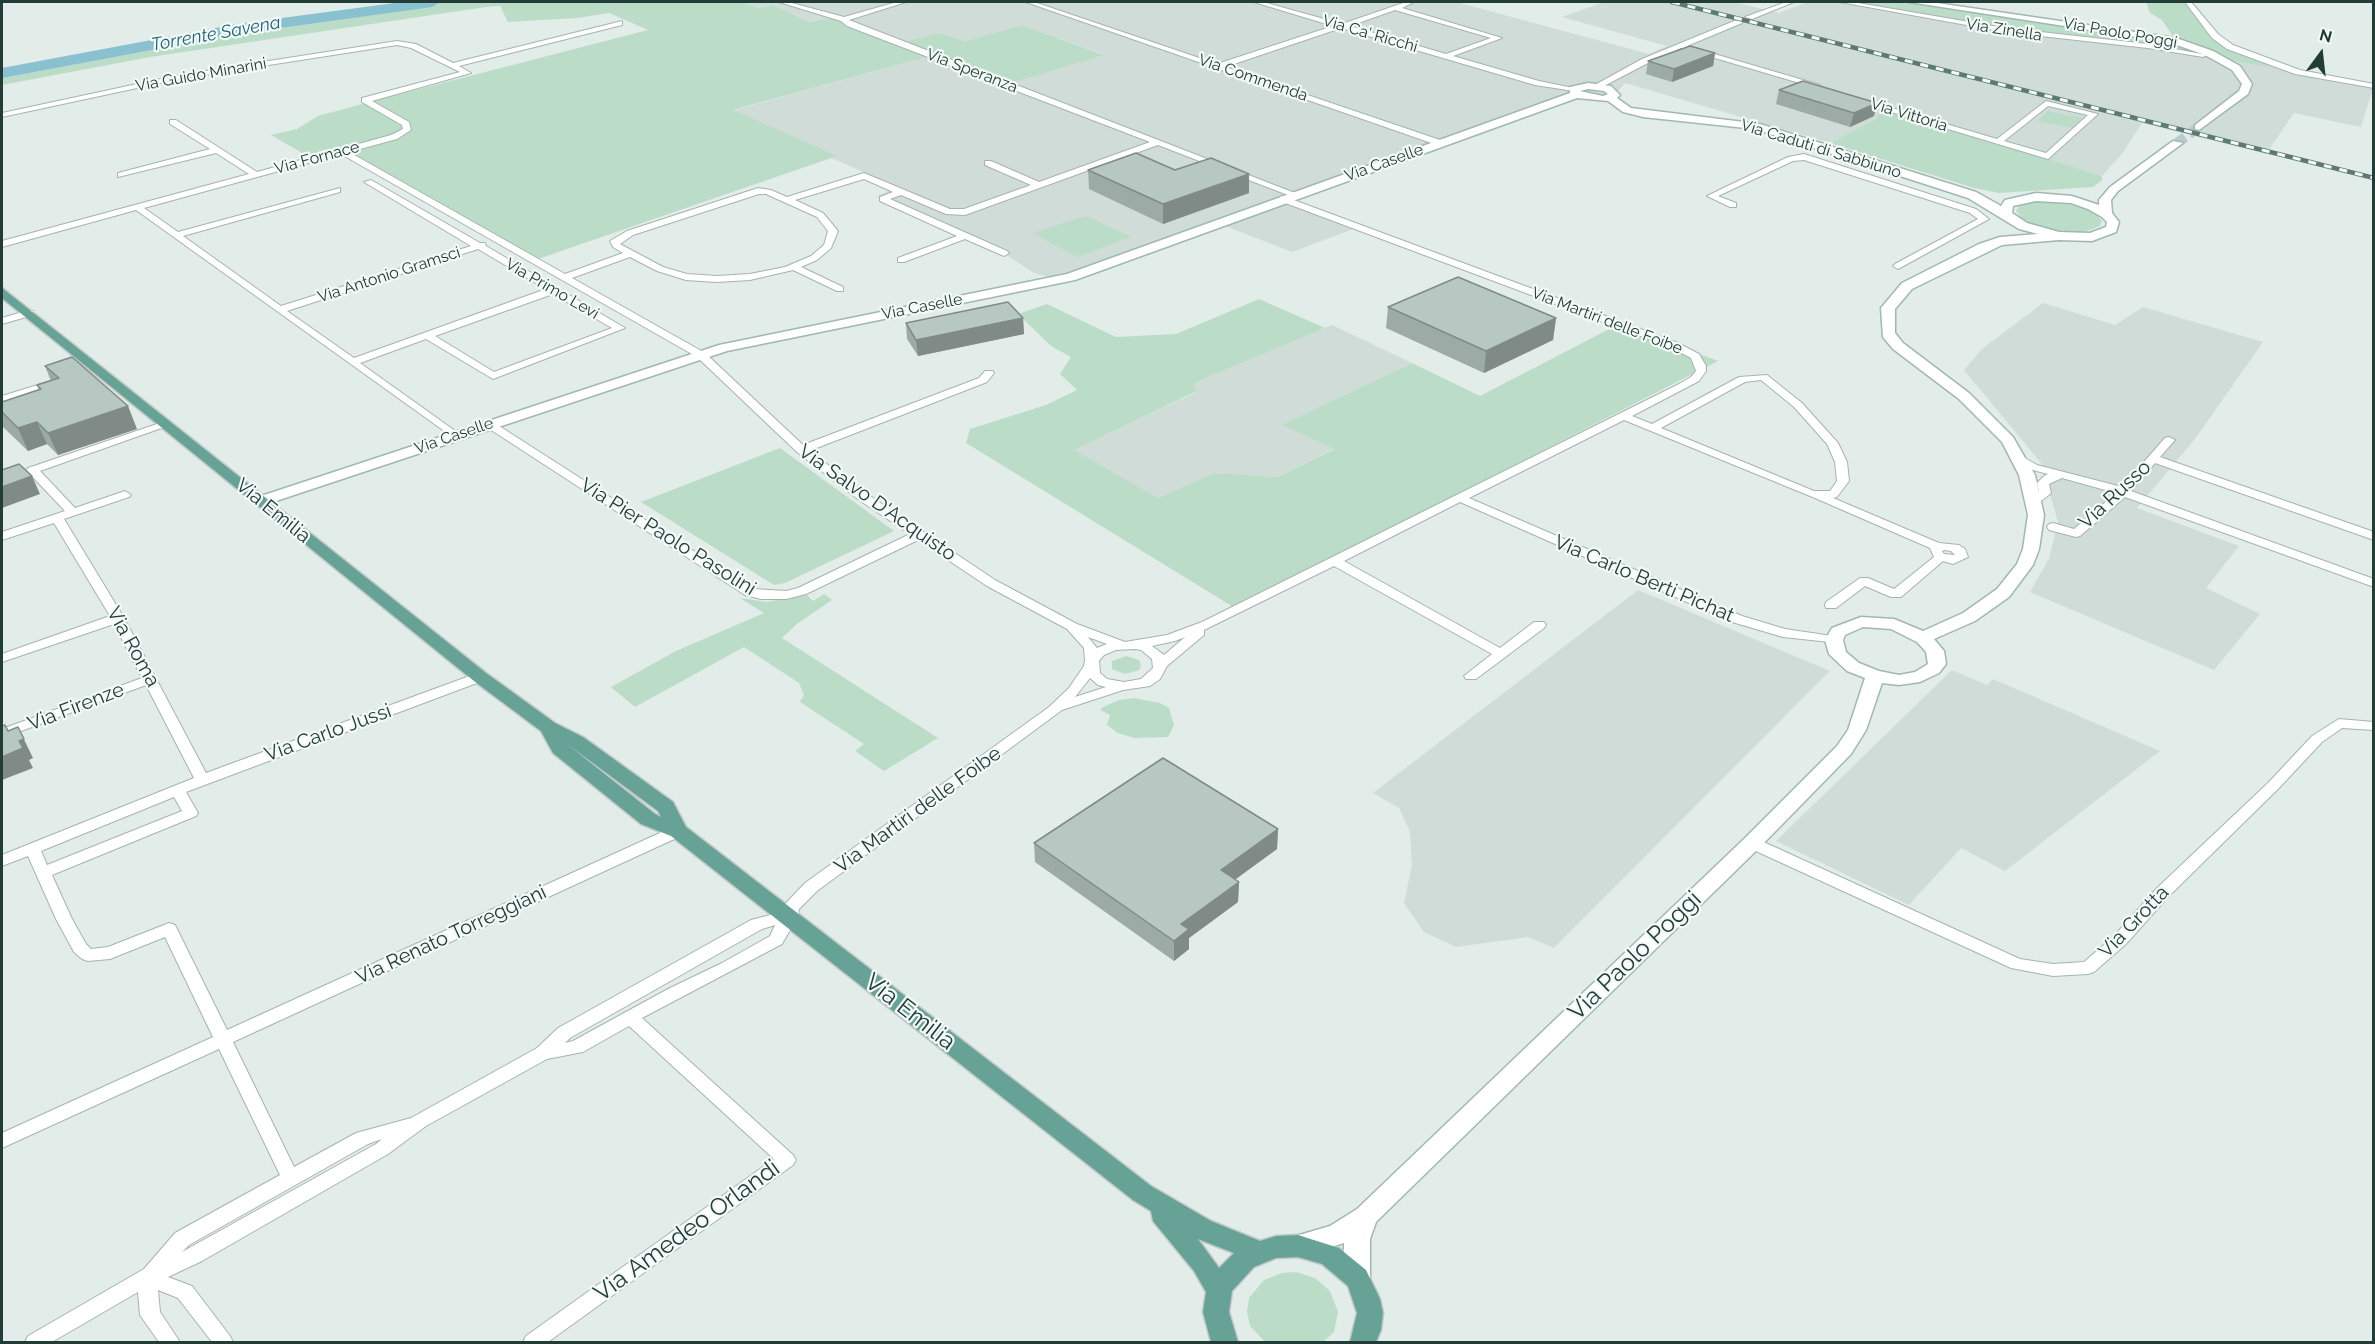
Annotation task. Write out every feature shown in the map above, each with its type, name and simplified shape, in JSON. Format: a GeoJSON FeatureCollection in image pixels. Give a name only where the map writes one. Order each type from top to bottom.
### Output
{"type":"FeatureCollection","features":[{"type":"Feature","properties":{"kind":"main road","name":"Via Paolo Poggi"},"geometry":{"type":"LineString","coordinates":[[1914,2],[2149,36],[2176,41],[2209,53],[2236,69],[2247,84],[2244,92],[2199,127]]}},
{"type":"Feature","properties":{"kind":"main road","name":"Via Caselle"},"geometry":{"type":"LineString","coordinates":[[261,501],[700,355],[775,335],[1057,280],[1597,86]]}},
{"type":"Feature","properties":{"kind":"main road"},"geometry":{"type":"LineString","coordinates":[[1597,86],[1615,93],[1614,102]]}},
{"type":"Feature","properties":{"kind":"main road","name":"Via Caduti di Sabbiuno"},"geometry":{"type":"LineString","coordinates":[[1575,92],[1592,99],[1614,102],[1643,114],[1739,122],[1820,146],[1863,162],[1963,192],[2038,232],[2059,236]]}},
{"type":"Feature","properties":{"kind":"main road"},"geometry":{"type":"LineString","coordinates":[[2106,214],[2105,200],[2114,189],[2177,143]]}},
{"type":"Feature","properties":{"kind":"main road"},"geometry":{"type":"LineString","coordinates":[[1820,146],[1861,155],[1966,190],[2022,198],[2054,197],[2114,189]]}},
{"type":"Feature","properties":{"kind":"main road"},"geometry":{"type":"LineString","coordinates":[[2000,241],[2059,236],[2092,237],[2112,229],[2113,222],[2106,214],[2082,203],[2054,197]]}},
{"type":"Feature","properties":{"kind":"main road"},"geometry":{"type":"LineString","coordinates":[[1923,638],[1988,606],[2017,576],[2031,549],[2035,530],[2034,500],[2019,459],[2008,440],[1979,409],[1898,346],[1888,334],[1886,325],[1888,308],[1900,292],[2000,241],[2011,230],[2005,209],[2008,203],[2022,198]]}},
{"type":"Feature","properties":{"kind":"main road","name":"Via Emilia"},"geometry":{"type":"LineString","coordinates":[[2,292],[99,368],[164,425],[480,677],[548,727],[560,749],[648,819],[678,831],[790,916],[862,976],[1142,1193],[1193,1224],[1258,1252]]}},
{"type":"Feature","properties":{"kind":"main road"},"geometry":{"type":"LineString","coordinates":[[1869,622],[1894,624],[1923,638],[1935,651],[1937,657],[1933,669],[1928,674],[1910,679],[1875,676],[1844,661],[1835,647],[1834,640],[1838,632],[1847,626],[1869,622]]}},
{"type":"Feature","properties":{"kind":"main road","name":"Via Paolo Poggi"},"geometry":{"type":"LineString","coordinates":[[1298,1246],[1338,1234],[1366,1216],[1752,843],[1844,750],[1857,730],[1875,676]]}},
{"type":"Feature","properties":{"kind":"main road","name":"Via Emilia"},"geometry":{"type":"LineString","coordinates":[[1142,1193],[1187,1242],[1219,1291]]}},
{"type":"Feature","properties":{"kind":"main road","name":"Via Paolo Poggi"},"geometry":{"type":"LineString","coordinates":[[1357,1278],[1357,1239],[1366,1216]]}},
{"type":"Feature","properties":{"kind":"main road"},"geometry":{"type":"LineString","coordinates":[[1222,1340],[1216,1312],[1219,1291],[1234,1268],[1258,1252],[1276,1247],[1298,1246],[1330,1256],[1357,1278],[1367,1299],[1369,1338]]}},
{"type":"Feature","properties":{"kind":"street","name":"Via Speranza"},"geometry":{"type":"LineString","coordinates":[[782,2],[844,19],[850,24],[1296,195]]}},
{"type":"Feature","properties":{"kind":"street"},"geometry":{"type":"LineString","coordinates":[[844,19],[903,2]]}},
{"type":"Feature","properties":{"kind":"street","name":"Via Commenda"},"geometry":{"type":"LineString","coordinates":[[1029,2],[1440,143]]}},
{"type":"Feature","properties":{"kind":"street","name":"Via Ca' Ricchi"},"geometry":{"type":"LineString","coordinates":[[1257,2],[1575,92]]}},
{"type":"Feature","properties":{"kind":"street"},"geometry":{"type":"LineString","coordinates":[[1219,66],[1410,2]]}},
{"type":"Feature","properties":{"kind":"street"},"geometry":{"type":"LineString","coordinates":[[1749,17],[1787,2]]}},
{"type":"Feature","properties":{"kind":"street","name":"Via Zinella"},"geometry":{"type":"LineString","coordinates":[[1843,2],[2025,34],[2148,46],[2203,55]]}},
{"type":"Feature","properties":{"kind":"street"},"geometry":{"type":"LineString","coordinates":[[2188,2],[2215,36],[2230,47],[2298,72],[2373,86]]}},
{"type":"Feature","properties":{"kind":"street","name":"Via Ca' Ricchi"},"geometry":{"type":"LineString","coordinates":[[1395,8],[1498,38],[1448,56]]}},
{"type":"Feature","properties":{"kind":"street","name":"Via Caselle"},"geometry":{"type":"LineString","coordinates":[[1597,86],[1739,21]]}},
{"type":"Feature","properties":{"kind":"street"},"geometry":{"type":"LineString","coordinates":[[454,65],[619,23]]}},
{"type":"Feature","properties":{"kind":"street","name":"Via Guido Minarini"},"geometry":{"type":"LineString","coordinates":[[2,116],[179,77],[401,43],[413,46],[454,65]]}},
{"type":"Feature","properties":{"kind":"street"},"geometry":{"type":"LineString","coordinates":[[1681,46],[1831,91]]}},
{"type":"Feature","properties":{"kind":"street","name":"Via Fornace"},"geometry":{"type":"LineString","coordinates":[[2,244],[394,137],[407,130],[406,124],[365,100],[467,73],[454,65]]}},
{"type":"Feature","properties":{"kind":"street","name":"Via Vittoria"},"geometry":{"type":"LineString","coordinates":[[1846,96],[1998,142],[2048,156],[2094,114],[2046,103],[1998,142]]}},
{"type":"Feature","properties":{"kind":"street"},"geometry":{"type":"LineString","coordinates":[[173,123],[256,175]]}},
{"type":"Feature","properties":{"kind":"street"},"geometry":{"type":"LineString","coordinates":[[787,200],[860,176],[870,177],[956,213],[973,210],[1158,142]]}},
{"type":"Feature","properties":{"kind":"street"},"geometry":{"type":"LineString","coordinates":[[122,175],[217,150]]}},
{"type":"Feature","properties":{"kind":"street","name":"Via Salvo D'Acquisto"},"geometry":{"type":"LineString","coordinates":[[342,152],[700,355],[801,450],[863,497],[991,583],[1072,627]]}},
{"type":"Feature","properties":{"kind":"street"},"geometry":{"type":"LineString","coordinates":[[1733,205],[1712,195],[1791,159],[1804,157],[1973,211],[1984,219],[1898,266]]}},
{"type":"Feature","properties":{"kind":"street"},"geometry":{"type":"LineString","coordinates":[[1845,170],[1863,162]]}},
{"type":"Feature","properties":{"kind":"street"},"geometry":{"type":"LineString","coordinates":[[988,163],[1041,186]]}},
{"type":"Feature","properties":{"kind":"street","name":"Via Primo Levi"},"geometry":{"type":"LineString","coordinates":[[368,182],[620,328],[493,376],[427,335]]}},
{"type":"Feature","properties":{"kind":"street"},"geometry":{"type":"LineString","coordinates":[[177,235],[337,190]]}},
{"type":"Feature","properties":{"kind":"street"},"geometry":{"type":"LineString","coordinates":[[902,191],[883,199],[1004,253]]}},
{"type":"Feature","properties":{"kind":"street"},"geometry":{"type":"LineString","coordinates":[[754,192],[768,192],[787,200],[820,215],[833,231],[825,249],[794,267],[750,277],[697,278],[666,272],[616,245],[615,241],[754,192]]}},
{"type":"Feature","properties":{"kind":"street","name":"Via Martiri delle Foibe"},"geometry":{"type":"LineString","coordinates":[[543,1053],[577,1047],[776,940],[793,906],[811,887],[1054,710],[1080,684],[1091,663],[1103,650],[1158,641],[1207,625],[1624,416],[1695,379],[1701,371],[1699,361],[1674,345],[1283,200]]}},
{"type":"Feature","properties":{"kind":"street","name":"Via Antonio Gramsci"},"geometry":{"type":"LineString","coordinates":[[138,207],[454,435]]}},
{"type":"Feature","properties":{"kind":"street"},"geometry":{"type":"LineString","coordinates":[[900,260],[965,236]]}},
{"type":"Feature","properties":{"kind":"street","name":"Via Antonio Gramsci"},"geometry":{"type":"LineString","coordinates":[[279,310],[498,240]]}},
{"type":"Feature","properties":{"kind":"street"},"geometry":{"type":"LineString","coordinates":[[563,278],[631,254]]}},
{"type":"Feature","properties":{"kind":"street"},"geometry":{"type":"LineString","coordinates":[[794,267],[840,289]]}},
{"type":"Feature","properties":{"kind":"street"},"geometry":{"type":"LineString","coordinates":[[352,362],[554,290]]}},
{"type":"Feature","properties":{"kind":"street"},"geometry":{"type":"LineString","coordinates":[[2,321],[29,313]]}},
{"type":"Feature","properties":{"kind":"street"},"geometry":{"type":"LineString","coordinates":[[83,373],[99,368]]}},
{"type":"Feature","properties":{"kind":"street"},"geometry":{"type":"LineString","coordinates":[[801,450],[983,380],[989,373]]}},
{"type":"Feature","properties":{"kind":"street"},"geometry":{"type":"LineString","coordinates":[[1652,428],[1743,379],[1763,377],[1817,424],[1832,443],[1841,462],[1843,481],[1840,489],[1833,495],[1812,494]]}},
{"type":"Feature","properties":{"kind":"street"},"geometry":{"type":"LineString","coordinates":[[2,399],[62,380]]}},
{"type":"Feature","properties":{"kind":"street"},"geometry":{"type":"LineString","coordinates":[[1624,416],[1812,494],[1939,552],[1896,594],[1864,581],[1831,604]]}},
{"type":"Feature","properties":{"kind":"street","name":"Via Pier Paolo Pasolini"},"geometry":{"type":"LineString","coordinates":[[489,424],[749,592],[775,596],[802,591],[920,534]]}},
{"type":"Feature","properties":{"kind":"street"},"geometry":{"type":"LineString","coordinates":[[72,513],[32,470],[164,425]]}},
{"type":"Feature","properties":{"kind":"street","name":"Via Russo"},"geometry":{"type":"LineString","coordinates":[[2053,527],[2076,533],[2124,492],[2169,440]]}},
{"type":"Feature","properties":{"kind":"street"},"geometry":{"type":"LineString","coordinates":[[2019,459],[2033,467],[2081,477],[2124,492],[2373,583]]}},
{"type":"Feature","properties":{"kind":"street"},"geometry":{"type":"LineString","coordinates":[[2154,459],[2373,536]]}},
{"type":"Feature","properties":{"kind":"street"},"geometry":{"type":"LineString","coordinates":[[2034,500],[2045,493],[2043,483],[2048,478],[2062,474]]}},
{"type":"Feature","properties":{"kind":"street"},"geometry":{"type":"LineString","coordinates":[[2,536],[125,495]]}},
{"type":"Feature","properties":{"kind":"street","name":"Via Carlo Berti Pichat"},"geometry":{"type":"LineString","coordinates":[[1460,498],[1737,619],[1783,633],[1834,640]]}},
{"type":"Feature","properties":{"kind":"street","name":"Via Roma"},"geometry":{"type":"LineString","coordinates":[[57,518],[118,618],[202,780]]}},
{"type":"Feature","properties":{"kind":"street"},"geometry":{"type":"LineString","coordinates":[[1334,561],[1500,653]]}},
{"type":"Feature","properties":{"kind":"street"},"geometry":{"type":"LineString","coordinates":[[2,658],[118,618]]}},
{"type":"Feature","properties":{"kind":"street","name":"Via Martiri delle Foibe"},"geometry":{"type":"LineString","coordinates":[[1054,710],[1096,693],[1149,681],[1158,673],[1161,664],[1207,625]]}},
{"type":"Feature","properties":{"kind":"street"},"geometry":{"type":"LineString","coordinates":[[1471,676],[1539,625]]}},
{"type":"Feature","properties":{"kind":"street"},"geometry":{"type":"LineString","coordinates":[[1072,627],[1155,653],[1161,664]]}},
{"type":"Feature","properties":{"kind":"street"},"geometry":{"type":"LineString","coordinates":[[1072,627],[1090,647],[1091,663],[1099,680],[1124,686]]}},
{"type":"Feature","properties":{"kind":"street","name":"Via Carlo Jussi"},"geometry":{"type":"LineString","coordinates":[[2,861],[202,780],[480,677]]}},
{"type":"Feature","properties":{"kind":"street","name":"Via Firenze"},"geometry":{"type":"LineString","coordinates":[[2,735],[151,679]]}},
{"type":"Feature","properties":{"kind":"street","name":"Via Grotta"},"geometry":{"type":"LineString","coordinates":[[1752,843],[2018,964],[2053,970],[2088,968],[2120,940],[2163,892],[2274,785],[2317,739],[2339,723],[2373,726]]}},
{"type":"Feature","properties":{"kind":"street"},"geometry":{"type":"LineString","coordinates":[[43,873],[191,813],[177,790]]}},
{"type":"Feature","properties":{"kind":"street","name":"Via Renato Torreggiani"},"geometry":{"type":"LineString","coordinates":[[2,1141],[678,831]]}},
{"type":"Feature","properties":{"kind":"street"},"geometry":{"type":"LineString","coordinates":[[32,848],[64,919],[80,948],[88,955],[110,954],[169,929],[291,1179]]}},
{"type":"Feature","properties":{"kind":"street"},"geometry":{"type":"LineString","coordinates":[[35,1342],[147,1277],[195,1255],[382,1149],[420,1121],[543,1053],[564,1033],[757,924],[790,916]]}},
{"type":"Feature","properties":{"kind":"street","name":"Via Amedeo Orlandi"},"geometry":{"type":"LineString","coordinates":[[533,1342],[787,1160],[630,1017]]}},
{"type":"Feature","properties":{"kind":"street"},"geometry":{"type":"LineString","coordinates":[[170,1342],[150,1315],[147,1277],[182,1239],[362,1138],[420,1121]]}},
{"type":"Feature","properties":{"kind":"street"},"geometry":{"type":"LineString","coordinates":[[147,1277],[185,1292],[223,1342]]}},
{"type":"Feature","properties":{"kind":"shaded area"},"geometry":{"type":"Polygon","coordinates":[[[743,2],[1456,2],[1649,54],[1667,46],[1562,17],[1604,2],[1733,2],[1779,13],[1808,2],[1838,2],[2218,54],[2374,85],[2361,127],[2294,113],[2266,154],[2142,123],[2122,154],[2102,176],[1894,110],[1830,143],[1625,83],[1614,96],[1577,92],[1278,199],[1356,228],[1292,252],[1220,224],[1060,280],[1034,273],[1000,251],[877,196],[897,187],[728,112],[930,56],[1103,54],[1022,25],[965,41],[940,33],[898,43],[832,18],[811,22],[773,5],[758,8],[743,2]]]}},
{"type":"Feature","properties":{"kind":"shaded area"},"geometry":{"type":"Polygon","coordinates":[[[2043,303],[2115,325],[2143,307],[2263,342],[2195,439],[2137,508],[2239,546],[2206,588],[2260,614],[2214,670],[2030,592],[2049,559],[2058,522],[2041,463],[1964,370],[1982,349],[2043,303]]]}},
{"type":"Feature","properties":{"kind":"shaded area"},"geometry":{"type":"Polygon","coordinates":[[[1332,325],[1412,363],[1283,425],[1336,448],[1278,477],[1214,473],[1158,498],[1073,450],[1197,392],[1194,383],[1332,325]]]}},
{"type":"Feature","properties":{"kind":"shaded area"},"geometry":{"type":"Polygon","coordinates":[[[1638,590],[1830,671],[1554,948],[1528,937],[1456,947],[1424,932],[1404,903],[1412,865],[1410,832],[1399,808],[1373,793],[1638,590]]]}},
{"type":"Feature","properties":{"kind":"shaded area"},"geometry":{"type":"Polygon","coordinates":[[[1952,670],[1987,685],[1993,679],[2160,751],[2005,871],[1961,848],[1909,905],[1776,841],[1952,670]]]}},
{"type":"Feature","properties":{"kind":"green space"},"geometry":{"type":"Polygon","coordinates":[[[432,2],[743,2],[758,8],[773,5],[810,22],[832,18],[898,43],[940,33],[965,41],[1022,25],[1104,55],[1007,84],[930,56],[733,110],[837,156],[532,261],[341,150],[311,158],[271,135],[297,129],[318,116],[648,30],[609,13],[577,18],[508,22],[500,6],[486,7],[150,57],[2,85],[2,74],[9,72],[237,29],[432,2]]]}},
{"type":"Feature","properties":{"kind":"green space"},"geometry":{"type":"Polygon","coordinates":[[[1843,2],[1914,2],[2176,41],[2162,20],[2150,13],[2146,2],[2189,2],[2215,36],[2260,60],[2268,67],[2190,52],[2005,30],[1843,2]]]}},
{"type":"Feature","properties":{"kind":"green space"},"geometry":{"type":"Polygon","coordinates":[[[1894,110],[2102,176],[2102,180],[2093,187],[1999,193],[1974,188],[1830,143],[1878,118],[1877,115],[1894,110]]]}},
{"type":"Feature","properties":{"kind":"green space"},"geometry":{"type":"Polygon","coordinates":[[[2048,111],[2082,118],[2072,128],[2037,121],[2048,111]]]}},
{"type":"Feature","properties":{"kind":"green space"},"geometry":{"type":"Polygon","coordinates":[[[2055,201],[2084,208],[2096,214],[2102,221],[2100,226],[2085,232],[2059,232],[2030,224],[2016,211],[2019,206],[2028,202],[2055,201]]]}},
{"type":"Feature","properties":{"kind":"green space"},"geometry":{"type":"Polygon","coordinates":[[[1086,216],[1131,237],[1077,257],[1033,233],[1086,216]]]}},
{"type":"Feature","properties":{"kind":"green space"},"geometry":{"type":"Polygon","coordinates":[[[1259,299],[1325,328],[1194,383],[1197,391],[1074,450],[1158,498],[1214,473],[1278,477],[1335,449],[1282,425],[1412,363],[1480,396],[1619,324],[1718,361],[1235,608],[966,443],[970,429],[1046,405],[1077,390],[1060,374],[1071,357],[1051,346],[1018,314],[1047,304],[1116,337],[1176,334],[1259,299]]]}},
{"type":"Feature","properties":{"kind":"green space"},"geometry":{"type":"Polygon","coordinates":[[[780,448],[894,531],[785,583],[774,585],[641,502],[780,448]]]}},
{"type":"Feature","properties":{"kind":"green space"},"geometry":{"type":"Polygon","coordinates":[[[806,594],[813,601],[824,594],[832,600],[798,623],[782,638],[938,738],[884,771],[855,751],[864,744],[800,702],[804,695],[799,683],[744,647],[635,707],[611,687],[676,651],[764,613],[740,598],[767,602],[806,594]]]}},
{"type":"Feature","properties":{"kind":"green space"},"geometry":{"type":"Polygon","coordinates":[[[1126,656],[1139,660],[1141,665],[1139,670],[1125,674],[1112,669],[1112,661],[1126,656]]]}},
{"type":"Feature","properties":{"kind":"green space"},"geometry":{"type":"Polygon","coordinates":[[[1134,698],[1160,703],[1169,708],[1174,725],[1168,737],[1134,738],[1118,733],[1107,725],[1110,715],[1100,710],[1103,707],[1119,700],[1134,698]]]}},
{"type":"Feature","properties":{"kind":"green space"},"geometry":{"type":"Polygon","coordinates":[[[1296,1272],[1315,1278],[1330,1291],[1338,1312],[1334,1332],[1323,1342],[1265,1342],[1250,1326],[1247,1312],[1249,1298],[1264,1280],[1282,1273],[1296,1272]]]}},
{"type":"Feature","properties":{"kind":"building"},"geometry":{"type":"Polygon","coordinates":[[[1690,46],[1715,53],[1674,69],[1648,61],[1690,46]]]}},
{"type":"Feature","properties":{"kind":"building"},"geometry":{"type":"Polygon","coordinates":[[[1803,81],[1877,103],[1854,113],[1779,90],[1803,81]]]}},
{"type":"Feature","properties":{"kind":"building"},"geometry":{"type":"Polygon","coordinates":[[[1136,153],[1175,170],[1211,158],[1249,174],[1163,204],[1088,170],[1136,153]]]}},
{"type":"Feature","properties":{"kind":"building"},"geometry":{"type":"Polygon","coordinates":[[[1458,277],[1556,318],[1486,351],[1388,307],[1458,277]]]}},
{"type":"Feature","properties":{"kind":"building"},"geometry":{"type":"Polygon","coordinates":[[[1008,302],[1023,318],[916,340],[906,323],[1008,302]]]}},
{"type":"Feature","properties":{"kind":"building"},"geometry":{"type":"Polygon","coordinates":[[[72,357],[128,406],[48,433],[37,422],[18,428],[2,412],[2,402],[41,389],[37,385],[59,378],[45,366],[72,357]]]}},
{"type":"Feature","properties":{"kind":"building"},"geometry":{"type":"Polygon","coordinates":[[[19,464],[32,476],[2,487],[2,470],[19,464]]]}},
{"type":"Feature","properties":{"kind":"building"},"geometry":{"type":"Polygon","coordinates":[[[5,725],[8,731],[18,727],[24,739],[19,741],[23,748],[2,757],[2,726],[5,725]]]}},
{"type":"Feature","properties":{"kind":"building"},"geometry":{"type":"Polygon","coordinates":[[[1163,758],[1278,829],[1221,870],[1239,882],[1181,924],[1189,929],[1174,941],[1034,843],[1163,758]]]}},
{"type":"Feature","properties":{"kind":"waterway","name":"Torrente Savena"},"geometry":{"type":"LineString","coordinates":[[2,73],[237,29],[432,2]]}},
{"type":"Feature","properties":{"kind":"tunnel"},"geometry":{"type":"LineString","coordinates":[[2177,143],[2199,127]]}},
{"type":"Feature","properties":{"kind":"railway"},"geometry":{"type":"LineString","coordinates":[[1672,2],[2374,178]]}}]}
